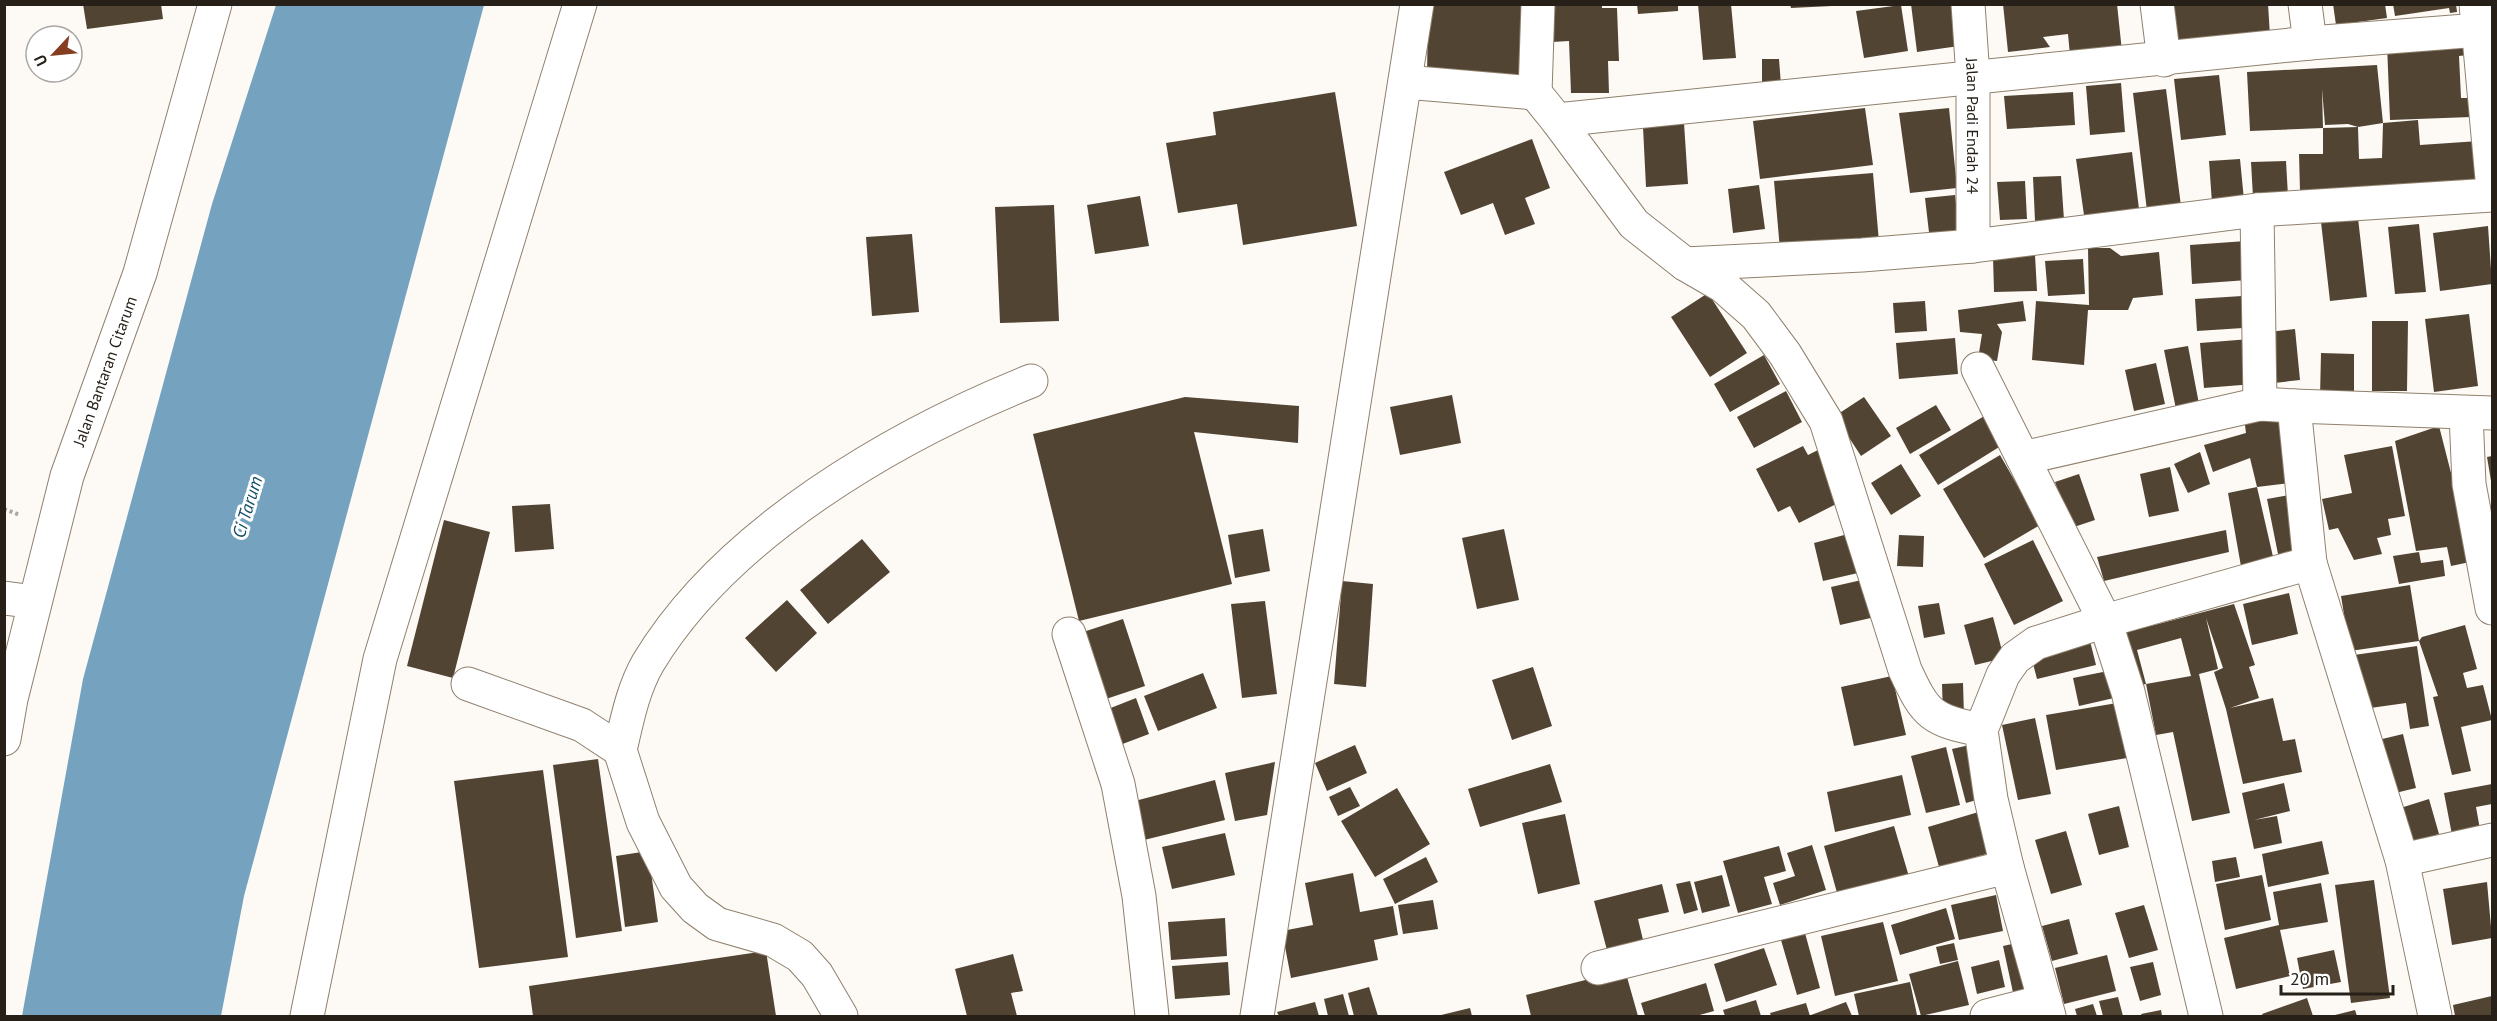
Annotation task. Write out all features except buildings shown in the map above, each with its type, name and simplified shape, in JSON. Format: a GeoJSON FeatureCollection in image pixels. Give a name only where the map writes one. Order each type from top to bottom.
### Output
{"type":"FeatureCollection","features":[{"type":"Feature","properties":{"kind":"street","name":"Jalan Bantaran Citarum"},"geometry":{"type":"LineString","coordinates":[[4,739],[11,699],[20,600],[140,273],[215,4]]}},
{"type":"Feature","properties":{"kind":"street"},"geometry":{"type":"LineString","coordinates":[[307,1017],[380,659],[580,4]]}},
{"type":"Feature","properties":{"kind":"street"},"geometry":{"type":"LineString","coordinates":[[1257,1017],[1418,4]]}},
{"type":"Feature","properties":{"kind":"street"},"geometry":{"type":"LineString","coordinates":[[1538,4],[1535,93],[1634,224],[1685,264],[1723,286],[1756,315],[1785,354],[1826,420],[1905,670],[1919,701],[1934,716],[1945,722],[1981,730]]}},
{"type":"Feature","properties":{"kind":"street","name":"Jalan Padi Endah 24"},"geometry":{"type":"LineString","coordinates":[[1968,4],[1973,77],[1973,246]]}},
{"type":"Feature","properties":{"kind":"street"},"geometry":{"type":"LineString","coordinates":[[2157,4],[2164,60]]}},
{"type":"Feature","properties":{"kind":"street"},"geometry":{"type":"LineString","coordinates":[[2305,4],[2310,43]]}},
{"type":"Feature","properties":{"kind":"street"},"geometry":{"type":"LineString","coordinates":[[1557,120],[1973,77],[2164,60],[2310,43],[2477,17],[2493,179]]}},
{"type":"Feature","properties":{"kind":"street"},"geometry":{"type":"LineString","coordinates":[[1405,82],[1535,93]]}},
{"type":"Feature","properties":{"kind":"street"},"geometry":{"type":"LineString","coordinates":[[1685,264],[1862,255],[1973,246],[2257,210],[2493,195]]}},
{"type":"Feature","properties":{"kind":"street"},"geometry":{"type":"LineString","coordinates":[[2257,210],[2260,404]]}},
{"type":"Feature","properties":{"kind":"street"},"geometry":{"type":"LineString","coordinates":[[1978,369],[2105,621],[2128,692],[2206,1017]]}},
{"type":"Feature","properties":{"kind":"street"},"geometry":{"type":"LineString","coordinates":[[841,1017],[817,975],[800,956],[773,940],[717,924],[696,908],[676,887],[643,822],[620,750],[631,703],[648,664],[688,607],[747,548],[828,486],[977,402],[1031,381]]}},
{"type":"Feature","properties":{"kind":"street"},"geometry":{"type":"LineString","coordinates":[[2023,458],[2260,404],[2479,413],[2469,484],[2493,608]]}},
{"type":"Feature","properties":{"kind":"street"},"geometry":{"type":"LineString","coordinates":[[2294,406],[2310,563],[2402,860],[2435,1017]]}},
{"type":"Feature","properties":{"kind":"street"},"geometry":{"type":"LineString","coordinates":[[1987,1017],[2047,1009],[2007,867],[1991,799],[1981,730],[2003,675],[2015,658],[2036,643],[2310,563]]}},
{"type":"Feature","properties":{"kind":"street"},"geometry":{"type":"LineString","coordinates":[[1069,634],[1118,784],[1139,896],[1152,1017]]}},
{"type":"Feature","properties":{"kind":"street"},"geometry":{"type":"LineString","coordinates":[[468,684],[582,724],[620,750]]}},
{"type":"Feature","properties":{"kind":"street"},"geometry":{"type":"LineString","coordinates":[[2402,860],[2493,840]]}},
{"type":"Feature","properties":{"kind":"street"},"geometry":{"type":"LineString","coordinates":[[1598,968],[2007,867]]}},
{"type":"Feature","properties":{"kind":"water","name":"Ci Tarum"},"geometry":{"type":"Polygon","coordinates":[[[276,5],[484,5],[244,896],[221,1016],[22,1016],[83,679],[212,204],[276,5]]]}}]}
